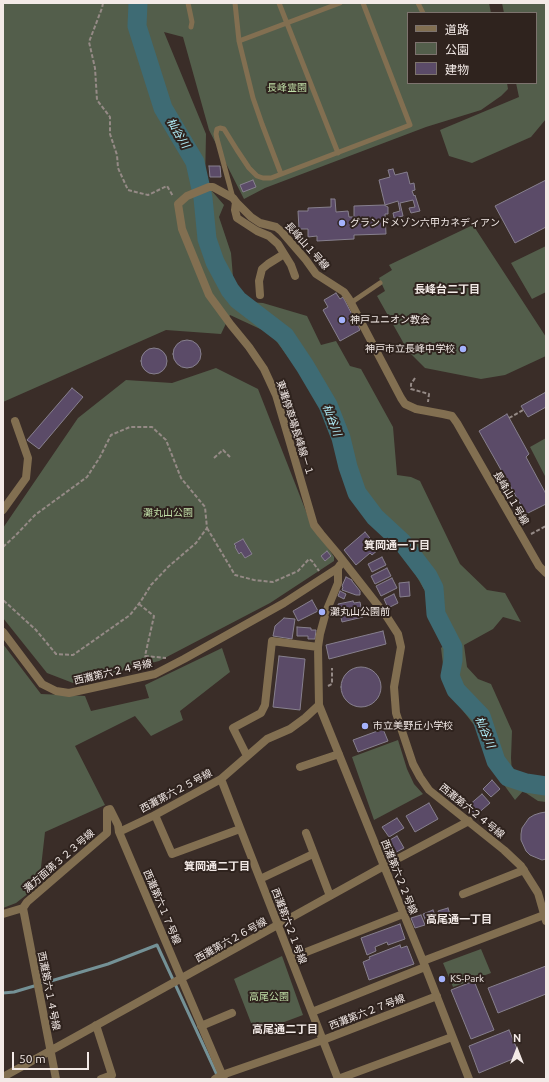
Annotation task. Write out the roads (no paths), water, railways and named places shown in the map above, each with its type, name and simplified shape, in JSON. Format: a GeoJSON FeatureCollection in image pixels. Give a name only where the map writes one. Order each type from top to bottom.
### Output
{"type":"FeatureCollection","features":[{"type":"Feature","properties":{"kind":"street","name":"東灘停車場長峰線－１"},"geometry":{"type":"LineString","coordinates":[[235,200],[213,187],[187,196],[178,204],[182,229],[209,295],[230,325],[250,347],[264,369],[276,395],[314,525]]}},
{"type":"Feature","properties":{"kind":"street"},"geometry":{"type":"LineString","coordinates":[[235,200],[237,218],[256,231],[269,236],[278,244],[291,265],[294,276]]}},
{"type":"Feature","properties":{"kind":"street","name":"長峰山１号線"},"geometry":{"type":"LineString","coordinates":[[235,200],[251,217],[260,223],[276,227],[281,231],[316,274],[344,292],[405,404],[416,409],[452,416],[539,566],[546,573]]}},
{"type":"Feature","properties":{"kind":"street"},"geometry":{"type":"LineString","coordinates":[[260,295],[259,281],[262,269],[284,254]]}},
{"type":"Feature","properties":{"kind":"street"},"geometry":{"type":"LineString","coordinates":[[3,510],[26,478],[28,458],[14,421]]}},
{"type":"Feature","properties":{"kind":"street","name":"西灘第六２４号線"},"geometry":{"type":"LineString","coordinates":[[314,525],[387,617],[398,634],[400,647],[394,688],[396,713],[413,764],[420,777],[429,790],[469,821],[521,866],[538,893],[545,918]]}},
{"type":"Feature","properties":{"kind":"street","name":"西灘第六２４号線"},"geometry":{"type":"LineString","coordinates":[[3,632],[42,684],[56,691],[69,693],[154,674],[184,659],[284,603],[338,568],[343,560]]}},
{"type":"Feature","properties":{"kind":"street"},"geometry":{"type":"LineString","coordinates":[[319,705],[318,647],[326,612],[338,583],[338,568]]}},
{"type":"Feature","properties":{"kind":"street"},"geometry":{"type":"LineString","coordinates":[[247,756],[233,728],[261,713],[265,705],[272,641],[318,647]]}},
{"type":"Feature","properties":{"kind":"street","name":"西灘第六２２号線"},"geometry":{"type":"LineString","coordinates":[[319,705],[437,996],[466,1078]]}},
{"type":"Feature","properties":{"kind":"street","name":"西灘第六２５号線"},"geometry":{"type":"LineString","coordinates":[[118,832],[155,815],[221,779],[267,739],[290,729],[319,705]]}},
{"type":"Feature","properties":{"kind":"street"},"geometry":{"type":"LineString","coordinates":[[300,767],[339,754]]}},
{"type":"Feature","properties":{"kind":"street","name":"西灘第六２１号線"},"geometry":{"type":"LineString","coordinates":[[221,779],[338,1079]]}},
{"type":"Feature","properties":{"kind":"street","name":"灘方面第３２３号線"},"geometry":{"type":"LineString","coordinates":[[23,908],[27,902],[107,833],[107,810],[110,809],[118,825],[118,832]]}},
{"type":"Feature","properties":{"kind":"street"},"geometry":{"type":"LineString","coordinates":[[155,815],[172,854],[240,830]]}},
{"type":"Feature","properties":{"kind":"street","name":"西灘第六２６号線"},"geometry":{"type":"LineString","coordinates":[[3,1077],[384,866],[469,821]]}},
{"type":"Feature","properties":{"kind":"street","name":"西灘第六１７号線"},"geometry":{"type":"LineString","coordinates":[[118,832],[201,1026],[220,1078]]}},
{"type":"Feature","properties":{"kind":"street"},"geometry":{"type":"LineString","coordinates":[[306,833],[330,896]]}},
{"type":"Feature","properties":{"kind":"street"},"geometry":{"type":"LineString","coordinates":[[260,880],[313,854]]}},
{"type":"Feature","properties":{"kind":"street"},"geometry":{"type":"LineString","coordinates":[[463,894],[524,870]]}},
{"type":"Feature","properties":{"kind":"street"},"geometry":{"type":"LineString","coordinates":[[3,914],[23,908]]}},
{"type":"Feature","properties":{"kind":"street","name":"西灘第六１４号線"},"geometry":{"type":"LineString","coordinates":[[23,908],[56,1079]]}},
{"type":"Feature","properties":{"kind":"street"},"geometry":{"type":"LineString","coordinates":[[291,958],[404,914]]}},
{"type":"Feature","properties":{"kind":"street"},"geometry":{"type":"LineString","coordinates":[[312,1012],[424,964],[545,918]]}},
{"type":"Feature","properties":{"kind":"street","name":"西灘第六２７号線"},"geometry":{"type":"LineString","coordinates":[[220,1078],[437,996]]}},
{"type":"Feature","properties":{"kind":"street"},"geometry":{"type":"LineString","coordinates":[[201,1026],[232,1013]]}},
{"type":"Feature","properties":{"kind":"street"},"geometry":{"type":"LineString","coordinates":[[96,1025],[112,1075],[101,1079]]}},
{"type":"Feature","properties":{"kind":"street"},"geometry":{"type":"LineString","coordinates":[[338,1079],[452,1036]]}},
{"type":"Feature","properties":{"kind":"lane"},"geometry":{"type":"LineString","coordinates":[[188,3],[192,22],[191,27]]}},
{"type":"Feature","properties":{"kind":"lane"},"geometry":{"type":"LineString","coordinates":[[235,3],[239,41],[253,98],[281,174],[410,125],[363,3]]}},
{"type":"Feature","properties":{"kind":"lane"},"geometry":{"type":"LineString","coordinates":[[279,3],[338,153]]}},
{"type":"Feature","properties":{"kind":"lane"},"geometry":{"type":"LineString","coordinates":[[239,41],[340,3]]}},
{"type":"Feature","properties":{"kind":"lane"},"geometry":{"type":"LineString","coordinates":[[418,3],[422,12]]}},
{"type":"Feature","properties":{"kind":"lane","name":"長峰山１号線"},"geometry":{"type":"LineString","coordinates":[[235,200],[217,139],[217,130],[220,128],[224,129],[249,168],[256,176],[271,178],[281,174]]}},
{"type":"Feature","properties":{"kind":"lane"},"geometry":{"type":"LineString","coordinates":[[351,304],[380,283]]}},
{"type":"Feature","properties":{"kind":"waterway","name":"杣谷川"},"geometry":{"type":"LineString","coordinates":[[138,3],[137,26],[163,108],[195,162],[203,198],[207,239],[215,262],[230,290],[238,300],[285,336],[328,405],[341,438],[348,467],[357,493],[375,517],[402,542],[428,576],[434,588],[436,614],[453,647],[453,660],[450,676],[456,690],[481,716],[496,761],[508,777],[526,783],[546,786]]}},
{"type":"Feature","properties":{"kind":"waterway"},"geometry":{"type":"LineString","coordinates":[[3,993],[14,992],[108,964],[157,945],[218,1077]]}},
{"type":"Feature","properties":{"kind":"place","name":"グランドメゾン六甲カネディアン"},"geometry":{"type":"Point","coordinates":[342,223]}},
{"type":"Feature","properties":{"kind":"place","name":"神戸ユニオン教会"},"geometry":{"type":"Point","coordinates":[342,320]}},
{"type":"Feature","properties":{"kind":"place","name":"神戸市立長峰中学校"},"geometry":{"type":"Point","coordinates":[463,349]}},
{"type":"Feature","properties":{"kind":"place","name":"灘丸山公園前"},"geometry":{"type":"Point","coordinates":[322,612]}},
{"type":"Feature","properties":{"kind":"place","name":"市立美野丘小学校"},"geometry":{"type":"Point","coordinates":[365,726]}},
{"type":"Feature","properties":{"kind":"place","name":"KS-Park"},"geometry":{"type":"Point","coordinates":[442,979]}},
{"type":"Feature","properties":{"kind":"district","name":"長峰台二丁目"},"geometry":{"type":"Point","coordinates":[447,289]}},
{"type":"Feature","properties":{"kind":"district","name":"箕岡通一丁目"},"geometry":{"type":"Point","coordinates":[397,545]}},
{"type":"Feature","properties":{"kind":"district","name":"箕岡通二丁目"},"geometry":{"type":"Point","coordinates":[217,866]}},
{"type":"Feature","properties":{"kind":"district","name":"高尾通一丁目"},"geometry":{"type":"Point","coordinates":[459,919]}},
{"type":"Feature","properties":{"kind":"district","name":"高尾通二丁目"},"geometry":{"type":"Point","coordinates":[285,1029]}},
{"type":"Feature","properties":{"kind":"park label","name":"長峰霊園"},"geometry":{"type":"Point","coordinates":[287,88]}},
{"type":"Feature","properties":{"kind":"park label","name":"灘丸山公園"},"geometry":{"type":"Point","coordinates":[168,513]}},
{"type":"Feature","properties":{"kind":"park label","name":"高尾公園"},"geometry":{"type":"Point","coordinates":[269,997]}}]}
